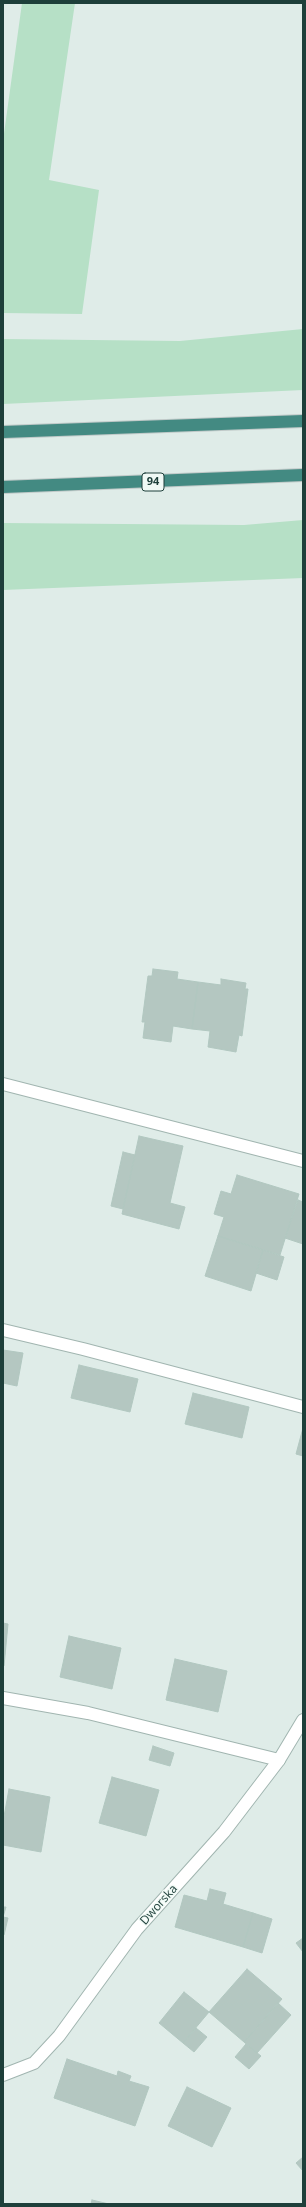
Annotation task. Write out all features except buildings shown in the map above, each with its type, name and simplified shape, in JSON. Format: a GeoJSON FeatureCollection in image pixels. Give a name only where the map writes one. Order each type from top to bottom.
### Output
{"type":"FeatureCollection","features":[{"type":"Feature","properties":{"kind":"highway"},"geometry":{"type":"LineString","coordinates":[[3,432],[303,421]]}},
{"type":"Feature","properties":{"kind":"highway","name":"94"},"geometry":{"type":"LineString","coordinates":[[3,487],[303,475]]}},
{"type":"Feature","properties":{"kind":"street"},"geometry":{"type":"LineString","coordinates":[[3,1084],[303,1160]]}},
{"type":"Feature","properties":{"kind":"street"},"geometry":{"type":"LineString","coordinates":[[3,1330],[84,1349],[303,1407]]}},
{"type":"Feature","properties":{"kind":"street"},"geometry":{"type":"LineString","coordinates":[[3,1698],[88,1713],[279,1760]]}},
{"type":"Feature","properties":{"kind":"street","name":"Dworska"},"geometry":{"type":"LineString","coordinates":[[3,2075],[34,2063],[54,2041],[137,1929],[224,1832],[279,1760],[303,1720]]}},
{"type":"Feature","properties":{"kind":"green space"},"geometry":{"type":"Polygon","coordinates":[[[22,3],[75,3],[49,180],[99,190],[82,314],[3,313],[3,141],[22,3]]]}},
{"type":"Feature","properties":{"kind":"green space"},"geometry":{"type":"Polygon","coordinates":[[[303,329],[303,390],[3,404],[3,339],[180,341],[303,329]]]}},
{"type":"Feature","properties":{"kind":"green space"},"geometry":{"type":"Polygon","coordinates":[[[303,520],[303,578],[3,590],[3,523],[244,525],[303,520]]]}}]}
